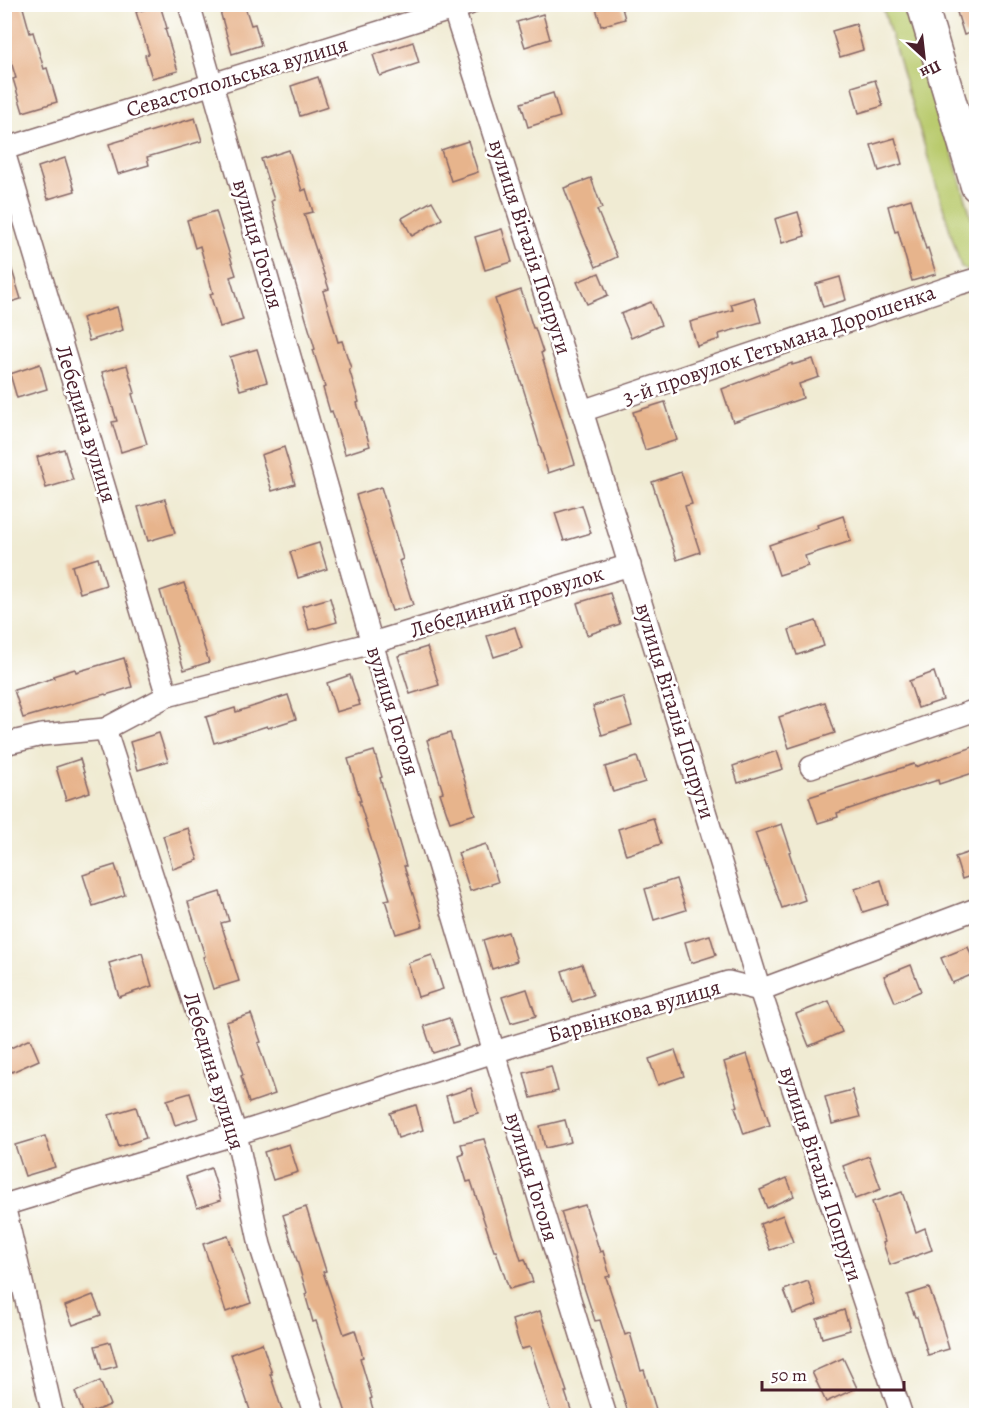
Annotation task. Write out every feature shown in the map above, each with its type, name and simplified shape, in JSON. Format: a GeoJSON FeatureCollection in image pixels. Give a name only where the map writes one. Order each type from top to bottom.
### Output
{"type":"FeatureCollection","features":[{"type":"Feature","properties":{"kind":"street","name":"вулиця Гоголя"},"geometry":{"type":"LineString","coordinates":[[189,4],[372,643],[606,1416]]}},
{"type":"Feature","properties":{"kind":"street"},"geometry":{"type":"LineString","coordinates":[[922,4],[976,186]]}},
{"type":"Feature","properties":{"kind":"street","name":"Севастопольська вулиця"},"geometry":{"type":"LineString","coordinates":[[4,150],[458,6]]}},
{"type":"Feature","properties":{"kind":"street","name":"вулиця Віталія Попруги"},"geometry":{"type":"LineString","coordinates":[[458,6],[760,990],[902,1416]]}},
{"type":"Feature","properties":{"kind":"street","name":"Лебедина вулиця"},"geometry":{"type":"LineString","coordinates":[[4,150],[167,696]]}},
{"type":"Feature","properties":{"kind":"street","name":"3-й провулок Гетьмана Дорошенка"},"geometry":{"type":"LineString","coordinates":[[582,411],[976,279]]}},
{"type":"Feature","properties":{"kind":"street","name":"Лебединий провулок"},"geometry":{"type":"LineString","coordinates":[[4,744],[42,735],[105,729],[167,696],[372,643],[630,565]]}},
{"type":"Feature","properties":{"kind":"street"},"geometry":{"type":"LineString","coordinates":[[811,767],[976,710]]}},
{"type":"Feature","properties":{"kind":"street","name":"Лебедина вулиця"},"geometry":{"type":"LineString","coordinates":[[105,729],[236,1134],[260,1245],[315,1416]]}},
{"type":"Feature","properties":{"kind":"street"},"geometry":{"type":"LineString","coordinates":[[760,990],[976,909]]}},
{"type":"Feature","properties":{"kind":"street","name":"Барвінкова вулиця"},"geometry":{"type":"LineString","coordinates":[[4,1205],[494,1052],[728,982],[760,990]]}},
{"type":"Feature","properties":{"kind":"street"},"geometry":{"type":"LineString","coordinates":[[4,1205],[53,1416]]}},
{"type":"Feature","properties":{"kind":"green space"},"geometry":{"type":"Polygon","coordinates":[[[882,5],[908,5],[976,233],[976,272],[973,273],[961,267],[882,5]]]}},
{"type":"Feature","properties":{"kind":"building"},"geometry":{"type":"Polygon","coordinates":[[[4,4],[22,4],[30,33],[33,32],[57,102],[23,112],[4,39],[4,4]]]}},
{"type":"Feature","properties":{"kind":"building"},"geometry":{"type":"Polygon","coordinates":[[[218,4],[244,4],[251,25],[255,24],[261,45],[232,54],[218,4]]]}},
{"type":"Feature","properties":{"kind":"building"},"geometry":{"type":"Polygon","coordinates":[[[595,4],[621,4],[625,19],[601,26],[595,4]]]}},
{"type":"Feature","properties":{"kind":"building"},"geometry":{"type":"Polygon","coordinates":[[[976,4],[976,31],[964,35],[956,9],[976,4]]]}},
{"type":"Feature","properties":{"kind":"building"},"geometry":{"type":"Polygon","coordinates":[[[160,5],[178,71],[152,78],[145,55],[149,54],[136,12],[160,5]]]}},
{"type":"Feature","properties":{"kind":"building"},"geometry":{"type":"Polygon","coordinates":[[[543,14],[550,39],[525,47],[517,22],[543,14]]]}},
{"type":"Feature","properties":{"kind":"building"},"geometry":{"type":"Polygon","coordinates":[[[856,24],[863,50],[840,57],[832,31],[856,24]]]}},
{"type":"Feature","properties":{"kind":"building"},"geometry":{"type":"Polygon","coordinates":[[[413,42],[419,63],[380,76],[373,55],[413,42]]]}},
{"type":"Feature","properties":{"kind":"building"},"geometry":{"type":"Polygon","coordinates":[[[318,77],[328,107],[300,116],[291,86],[318,77]]]}},
{"type":"Feature","properties":{"kind":"building"},"geometry":{"type":"Polygon","coordinates":[[[875,80],[883,106],[859,113],[852,87],[875,80]]]}},
{"type":"Feature","properties":{"kind":"building"},"geometry":{"type":"Polygon","coordinates":[[[553,93],[560,117],[528,127],[521,103],[553,93]]]}},
{"type":"Feature","properties":{"kind":"building"},"geometry":{"type":"Polygon","coordinates":[[[195,118],[202,141],[147,157],[149,165],[118,174],[109,144],[195,118]]]}},
{"type":"Feature","properties":{"kind":"building"},"geometry":{"type":"Polygon","coordinates":[[[895,138],[902,164],[879,171],[871,145],[895,138]]]}},
{"type":"Feature","properties":{"kind":"building"},"geometry":{"type":"Polygon","coordinates":[[[468,141],[478,172],[451,181],[441,150],[468,141]]]}},
{"type":"Feature","properties":{"kind":"building"},"geometry":{"type":"Polygon","coordinates":[[[289,150],[302,191],[306,189],[313,212],[304,214],[329,289],[323,291],[338,342],[342,341],[351,368],[349,369],[359,402],[357,403],[370,446],[345,454],[323,388],[325,387],[313,350],[315,349],[271,201],[274,200],[261,159],[289,150]]]}},
{"type":"Feature","properties":{"kind":"building"},"geometry":{"type":"Polygon","coordinates":[[[65,158],[75,191],[48,199],[38,167],[65,158]]]}},
{"type":"Feature","properties":{"kind":"building"},"geometry":{"type":"Polygon","coordinates":[[[591,178],[602,208],[597,210],[617,257],[596,267],[564,188],[591,178]]]}},
{"type":"Feature","properties":{"kind":"building"},"geometry":{"type":"Polygon","coordinates":[[[911,199],[936,274],[912,281],[898,231],[895,232],[888,206],[911,199]]]}},
{"type":"Feature","properties":{"kind":"building"},"geometry":{"type":"Polygon","coordinates":[[[432,201],[442,219],[412,236],[402,218],[432,201]]]}},
{"type":"Feature","properties":{"kind":"building"},"geometry":{"type":"Polygon","coordinates":[[[216,211],[236,275],[230,277],[243,320],[220,327],[200,246],[195,248],[187,220],[216,211]]]}},
{"type":"Feature","properties":{"kind":"building"},"geometry":{"type":"Polygon","coordinates":[[[798,212],[805,236],[782,243],[775,219],[798,212]]]}},
{"type":"Feature","properties":{"kind":"building"},"geometry":{"type":"Polygon","coordinates":[[[502,229],[512,262],[485,270],[475,237],[502,229]]]}},
{"type":"Feature","properties":{"kind":"building"},"geometry":{"type":"Polygon","coordinates":[[[8,257],[21,299],[4,304],[4,258],[8,257]]]}},
{"type":"Feature","properties":{"kind":"building"},"geometry":{"type":"Polygon","coordinates":[[[599,273],[608,295],[587,304],[577,282],[599,273]]]}},
{"type":"Feature","properties":{"kind":"building"},"geometry":{"type":"Polygon","coordinates":[[[840,277],[846,300],[823,307],[816,284],[840,277]]]}},
{"type":"Feature","properties":{"kind":"building"},"geometry":{"type":"Polygon","coordinates":[[[521,290],[543,352],[541,353],[575,464],[548,473],[495,299],[521,290]]]}},
{"type":"Feature","properties":{"kind":"building"},"geometry":{"type":"Polygon","coordinates":[[[754,297],[761,322],[719,334],[720,339],[697,346],[690,322],[733,310],[731,304],[754,297]]]}},
{"type":"Feature","properties":{"kind":"building"},"geometry":{"type":"Polygon","coordinates":[[[651,302],[661,325],[631,338],[621,314],[651,302]]]}},
{"type":"Feature","properties":{"kind":"building"},"geometry":{"type":"Polygon","coordinates":[[[117,307],[123,330],[89,341],[82,318],[117,307]]]}},
{"type":"Feature","properties":{"kind":"building"},"geometry":{"type":"Polygon","coordinates":[[[257,349],[267,382],[240,390],[230,357],[257,349]]]}},
{"type":"Feature","properties":{"kind":"building"},"geometry":{"type":"Polygon","coordinates":[[[813,359],[819,377],[799,384],[803,398],[733,422],[722,389],[792,363],[792,365],[813,359]]]}},
{"type":"Feature","properties":{"kind":"building"},"geometry":{"type":"Polygon","coordinates":[[[40,364],[47,389],[17,398],[10,374],[40,364]]]}},
{"type":"Feature","properties":{"kind":"building"},"geometry":{"type":"Polygon","coordinates":[[[127,365],[135,393],[132,394],[147,444],[121,452],[112,422],[117,421],[102,372],[127,365]]]}},
{"type":"Feature","properties":{"kind":"building"},"geometry":{"type":"Polygon","coordinates":[[[665,402],[677,440],[645,450],[633,412],[665,402]]]}},
{"type":"Feature","properties":{"kind":"building"},"geometry":{"type":"Polygon","coordinates":[[[284,447],[295,484],[272,491],[261,455],[284,447]]]}},
{"type":"Feature","properties":{"kind":"building"},"geometry":{"type":"Polygon","coordinates":[[[64,449],[73,480],[46,488],[37,457],[64,449]]]}},
{"type":"Feature","properties":{"kind":"building"},"geometry":{"type":"Polygon","coordinates":[[[681,472],[692,504],[685,506],[700,552],[677,560],[652,482],[681,472]]]}},
{"type":"Feature","properties":{"kind":"building"},"geometry":{"type":"Polygon","coordinates":[[[381,487],[403,559],[399,561],[413,605],[392,611],[356,495],[381,487]]]}},
{"type":"Feature","properties":{"kind":"building"},"geometry":{"type":"Polygon","coordinates":[[[165,499],[175,533],[148,541],[138,507],[165,499]]]}},
{"type":"Feature","properties":{"kind":"building"},"geometry":{"type":"Polygon","coordinates":[[[582,505],[591,533],[564,541],[555,513],[582,505]]]}},
{"type":"Feature","properties":{"kind":"building"},"geometry":{"type":"Polygon","coordinates":[[[843,516],[851,541],[805,556],[808,566],[779,575],[769,545],[818,528],[817,525],[843,516]]]}},
{"type":"Feature","properties":{"kind":"building"},"geometry":{"type":"Polygon","coordinates":[[[319,543],[327,569],[298,578],[290,552],[319,543]]]}},
{"type":"Feature","properties":{"kind":"building"},"geometry":{"type":"Polygon","coordinates":[[[98,558],[106,585],[80,593],[72,566],[98,558]]]}},
{"type":"Feature","properties":{"kind":"building"},"geometry":{"type":"Polygon","coordinates":[[[184,583],[209,662],[184,670],[160,591],[184,583]]]}},
{"type":"Feature","properties":{"kind":"building"},"geometry":{"type":"Polygon","coordinates":[[[610,593],[620,624],[587,635],[577,603],[610,593]]]}},
{"type":"Feature","properties":{"kind":"building"},"geometry":{"type":"Polygon","coordinates":[[[330,598],[337,622],[309,630],[302,606],[330,598]]]}},
{"type":"Feature","properties":{"kind":"building"},"geometry":{"type":"Polygon","coordinates":[[[816,621],[824,646],[797,655],[789,630],[816,621]]]}},
{"type":"Feature","properties":{"kind":"building"},"geometry":{"type":"Polygon","coordinates":[[[515,627],[522,648],[494,657],[487,636],[515,627]]]}},
{"type":"Feature","properties":{"kind":"building"},"geometry":{"type":"Polygon","coordinates":[[[427,647],[439,685],[410,694],[398,656],[427,647]]]}},
{"type":"Feature","properties":{"kind":"building"},"geometry":{"type":"Polygon","coordinates":[[[124,658],[132,687],[23,718],[14,690],[75,669],[76,672],[124,658]]]}},
{"type":"Feature","properties":{"kind":"building"},"geometry":{"type":"Polygon","coordinates":[[[934,672],[943,700],[918,708],[909,681],[934,672]]]}},
{"type":"Feature","properties":{"kind":"building"},"geometry":{"type":"Polygon","coordinates":[[[350,675],[360,705],[336,712],[327,683],[350,675]]]}},
{"type":"Feature","properties":{"kind":"building"},"geometry":{"type":"Polygon","coordinates":[[[288,695],[296,719],[214,743],[206,717],[235,708],[236,712],[288,695]]]}},
{"type":"Feature","properties":{"kind":"building"},"geometry":{"type":"Polygon","coordinates":[[[623,697],[632,725],[602,735],[593,706],[623,697]]]}},
{"type":"Feature","properties":{"kind":"building"},"geometry":{"type":"Polygon","coordinates":[[[825,702],[835,733],[789,748],[779,717],[825,702]]]}},
{"type":"Feature","properties":{"kind":"building"},"geometry":{"type":"Polygon","coordinates":[[[159,733],[168,761],[138,770],[130,742],[159,733]]]}},
{"type":"Feature","properties":{"kind":"building"},"geometry":{"type":"Polygon","coordinates":[[[450,733],[475,814],[450,822],[427,740],[450,733]]]}},
{"type":"Feature","properties":{"kind":"building"},"geometry":{"type":"Polygon","coordinates":[[[976,746],[976,772],[939,784],[938,780],[897,793],[837,813],[838,817],[818,823],[809,797],[914,764],[915,767],[976,746]]]}},
{"type":"Feature","properties":{"kind":"building"},"geometry":{"type":"Polygon","coordinates":[[[374,751],[406,866],[404,866],[423,926],[396,934],[385,900],[390,899],[348,759],[374,751]]]}},
{"type":"Feature","properties":{"kind":"building"},"geometry":{"type":"Polygon","coordinates":[[[777,751],[783,769],[738,783],[733,766],[777,751]]]}},
{"type":"Feature","properties":{"kind":"building"},"geometry":{"type":"Polygon","coordinates":[[[637,757],[645,782],[613,792],[605,767],[637,757]]]}},
{"type":"Feature","properties":{"kind":"building"},"geometry":{"type":"Polygon","coordinates":[[[80,759],[90,792],[66,800],[56,767],[80,759]]]}},
{"type":"Feature","properties":{"kind":"building"},"geometry":{"type":"Polygon","coordinates":[[[653,818],[661,844],[626,855],[618,829],[653,818]]]}},
{"type":"Feature","properties":{"kind":"building"},"geometry":{"type":"Polygon","coordinates":[[[782,824],[805,900],[782,908],[755,833],[782,824]]]}},
{"type":"Feature","properties":{"kind":"building"},"geometry":{"type":"Polygon","coordinates":[[[188,828],[198,860],[173,869],[163,836],[188,828]]]}},
{"type":"Feature","properties":{"kind":"building"},"geometry":{"type":"Polygon","coordinates":[[[486,844],[498,882],[470,891],[458,853],[486,844]]]}},
{"type":"Feature","properties":{"kind":"building"},"geometry":{"type":"Polygon","coordinates":[[[976,850],[976,874],[962,879],[955,857],[976,850]]]}},
{"type":"Feature","properties":{"kind":"building"},"geometry":{"type":"Polygon","coordinates":[[[115,865],[125,895],[93,906],[83,875],[115,865]]]}},
{"type":"Feature","properties":{"kind":"building"},"geometry":{"type":"Polygon","coordinates":[[[676,879],[686,910],[654,920],[645,889],[676,879]]]}},
{"type":"Feature","properties":{"kind":"building"},"geometry":{"type":"Polygon","coordinates":[[[881,880],[888,904],[863,912],[855,889],[881,880]]]}},
{"type":"Feature","properties":{"kind":"building"},"geometry":{"type":"Polygon","coordinates":[[[220,892],[229,921],[221,923],[239,981],[213,989],[188,902],[220,892]]]}},
{"type":"Feature","properties":{"kind":"building"},"geometry":{"type":"Polygon","coordinates":[[[508,932],[517,961],[492,969],[483,940],[508,932]]]}},
{"type":"Feature","properties":{"kind":"building"},"geometry":{"type":"Polygon","coordinates":[[[710,935],[716,955],[691,963],[685,942],[710,935]]]}},
{"type":"Feature","properties":{"kind":"building"},"geometry":{"type":"Polygon","coordinates":[[[968,947],[976,973],[952,983],[941,958],[968,947]]]}},
{"type":"Feature","properties":{"kind":"building"},"geometry":{"type":"Polygon","coordinates":[[[142,953],[152,986],[119,997],[109,963],[142,953]]]}},
{"type":"Feature","properties":{"kind":"building"},"geometry":{"type":"Polygon","coordinates":[[[432,955],[443,989],[418,997],[408,963],[432,955]]]}},
{"type":"Feature","properties":{"kind":"building"},"geometry":{"type":"Polygon","coordinates":[[[582,964],[593,995],[572,1002],[562,971],[582,964]]]}},
{"type":"Feature","properties":{"kind":"building"},"geometry":{"type":"Polygon","coordinates":[[[911,965],[921,991],[895,1002],[884,976],[911,965]]]}},
{"type":"Feature","properties":{"kind":"building"},"geometry":{"type":"Polygon","coordinates":[[[527,989],[536,1016],[511,1023],[502,997],[527,989]]]}},
{"type":"Feature","properties":{"kind":"building"},"geometry":{"type":"Polygon","coordinates":[[[829,1001],[842,1032],[809,1046],[796,1014],[829,1001]]]}},
{"type":"Feature","properties":{"kind":"building"},"geometry":{"type":"Polygon","coordinates":[[[251,1014],[275,1094],[249,1103],[241,1076],[243,1075],[226,1022],[251,1014]]]}},
{"type":"Feature","properties":{"kind":"building"},"geometry":{"type":"Polygon","coordinates":[[[449,1018],[458,1045],[433,1053],[424,1026],[449,1018]]]}},
{"type":"Feature","properties":{"kind":"building"},"geometry":{"type":"Polygon","coordinates":[[[30,1039],[39,1060],[12,1072],[4,1051],[30,1039]]]}},
{"type":"Feature","properties":{"kind":"building"},"geometry":{"type":"Polygon","coordinates":[[[675,1050],[684,1076],[658,1085],[649,1059],[675,1050]]]}},
{"type":"Feature","properties":{"kind":"building"},"geometry":{"type":"Polygon","coordinates":[[[747,1054],[770,1125],[744,1134],[724,1062],[747,1054]]]}},
{"type":"Feature","properties":{"kind":"building"},"geometry":{"type":"Polygon","coordinates":[[[551,1066],[558,1091],[531,1098],[524,1073],[551,1066]]]}},
{"type":"Feature","properties":{"kind":"building"},"geometry":{"type":"Polygon","coordinates":[[[471,1088],[478,1113],[453,1120],[446,1096],[471,1088]]]}},
{"type":"Feature","properties":{"kind":"building"},"geometry":{"type":"Polygon","coordinates":[[[852,1090],[860,1117],[832,1124],[825,1097],[852,1090]]]}},
{"type":"Feature","properties":{"kind":"building"},"geometry":{"type":"Polygon","coordinates":[[[190,1093],[198,1118],[175,1125],[167,1100],[190,1093]]]}},
{"type":"Feature","properties":{"kind":"building"},"geometry":{"type":"Polygon","coordinates":[[[416,1105],[423,1130],[398,1138],[390,1113],[416,1105]]]}},
{"type":"Feature","properties":{"kind":"building"},"geometry":{"type":"Polygon","coordinates":[[[136,1107],[146,1138],[119,1147],[109,1115],[136,1107]]]}},
{"type":"Feature","properties":{"kind":"building"},"geometry":{"type":"Polygon","coordinates":[[[565,1120],[571,1142],[545,1148],[540,1126],[565,1120]]]}},
{"type":"Feature","properties":{"kind":"building"},"geometry":{"type":"Polygon","coordinates":[[[45,1136],[55,1167],[25,1176],[15,1145],[45,1136]]]}},
{"type":"Feature","properties":{"kind":"building"},"geometry":{"type":"Polygon","coordinates":[[[484,1139],[521,1260],[525,1259],[533,1282],[509,1289],[471,1181],[467,1182],[459,1156],[464,1154],[461,1144],[484,1139]]]}},
{"type":"Feature","properties":{"kind":"building"},"geometry":{"type":"Polygon","coordinates":[[[289,1144],[298,1172],[273,1180],[264,1152],[289,1144]]]}},
{"type":"Feature","properties":{"kind":"building"},"geometry":{"type":"Polygon","coordinates":[[[869,1156],[881,1189],[855,1199],[843,1166],[869,1156]]]}},
{"type":"Feature","properties":{"kind":"building"},"geometry":{"type":"Polygon","coordinates":[[[211,1168],[221,1200],[197,1208],[186,1177],[211,1168]]]}},
{"type":"Feature","properties":{"kind":"building"},"geometry":{"type":"Polygon","coordinates":[[[787,1178],[794,1196],[767,1208],[760,1190],[787,1178]]]}},
{"type":"Feature","properties":{"kind":"building"},"geometry":{"type":"Polygon","coordinates":[[[902,1192],[916,1232],[925,1228],[932,1250],[890,1265],[872,1202],[902,1192]]]}},
{"type":"Feature","properties":{"kind":"building"},"geometry":{"type":"Polygon","coordinates":[[[585,1205],[600,1252],[603,1251],[610,1276],[606,1277],[625,1335],[630,1333],[658,1416],[629,1416],[600,1320],[595,1321],[582,1284],[561,1212],[585,1205]]]}},
{"type":"Feature","properties":{"kind":"building"},"geometry":{"type":"Polygon","coordinates":[[[306,1207],[326,1271],[323,1272],[344,1334],[355,1330],[375,1416],[347,1416],[316,1321],[313,1322],[305,1294],[307,1293],[283,1215],[306,1207]]]}},
{"type":"Feature","properties":{"kind":"building"},"geometry":{"type":"Polygon","coordinates":[[[783,1215],[793,1242],[770,1250],[760,1224],[783,1215]]]}},
{"type":"Feature","properties":{"kind":"building"},"geometry":{"type":"Polygon","coordinates":[[[228,1236],[251,1303],[226,1312],[203,1244],[228,1236]]]}},
{"type":"Feature","properties":{"kind":"building"},"geometry":{"type":"Polygon","coordinates":[[[808,1281],[817,1305],[793,1314],[784,1290],[808,1281]]]}},
{"type":"Feature","properties":{"kind":"building"},"geometry":{"type":"Polygon","coordinates":[[[929,1288],[949,1349],[928,1355],[917,1317],[915,1317],[907,1295],[929,1288]]]}},
{"type":"Feature","properties":{"kind":"building"},"geometry":{"type":"Polygon","coordinates":[[[93,1295],[101,1315],[73,1325],[65,1306],[93,1295]]]}},
{"type":"Feature","properties":{"kind":"building"},"geometry":{"type":"Polygon","coordinates":[[[844,1310],[850,1330],[822,1338],[817,1319],[844,1310]]]}},
{"type":"Feature","properties":{"kind":"building"},"geometry":{"type":"Polygon","coordinates":[[[540,1311],[573,1416],[552,1416],[530,1347],[521,1349],[512,1320],[540,1311]]]}},
{"type":"Feature","properties":{"kind":"building"},"geometry":{"type":"Polygon","coordinates":[[[110,1342],[117,1366],[102,1370],[95,1346],[110,1342]]]}},
{"type":"Feature","properties":{"kind":"building"},"geometry":{"type":"Polygon","coordinates":[[[262,1343],[284,1416],[252,1416],[231,1354],[262,1343]]]}},
{"type":"Feature","properties":{"kind":"building"},"geometry":{"type":"Polygon","coordinates":[[[843,1358],[857,1388],[826,1402],[812,1372],[843,1358]]]}},
{"type":"Feature","properties":{"kind":"building"},"geometry":{"type":"Polygon","coordinates":[[[100,1381],[110,1405],[84,1415],[75,1392],[100,1381]]]}}]}
